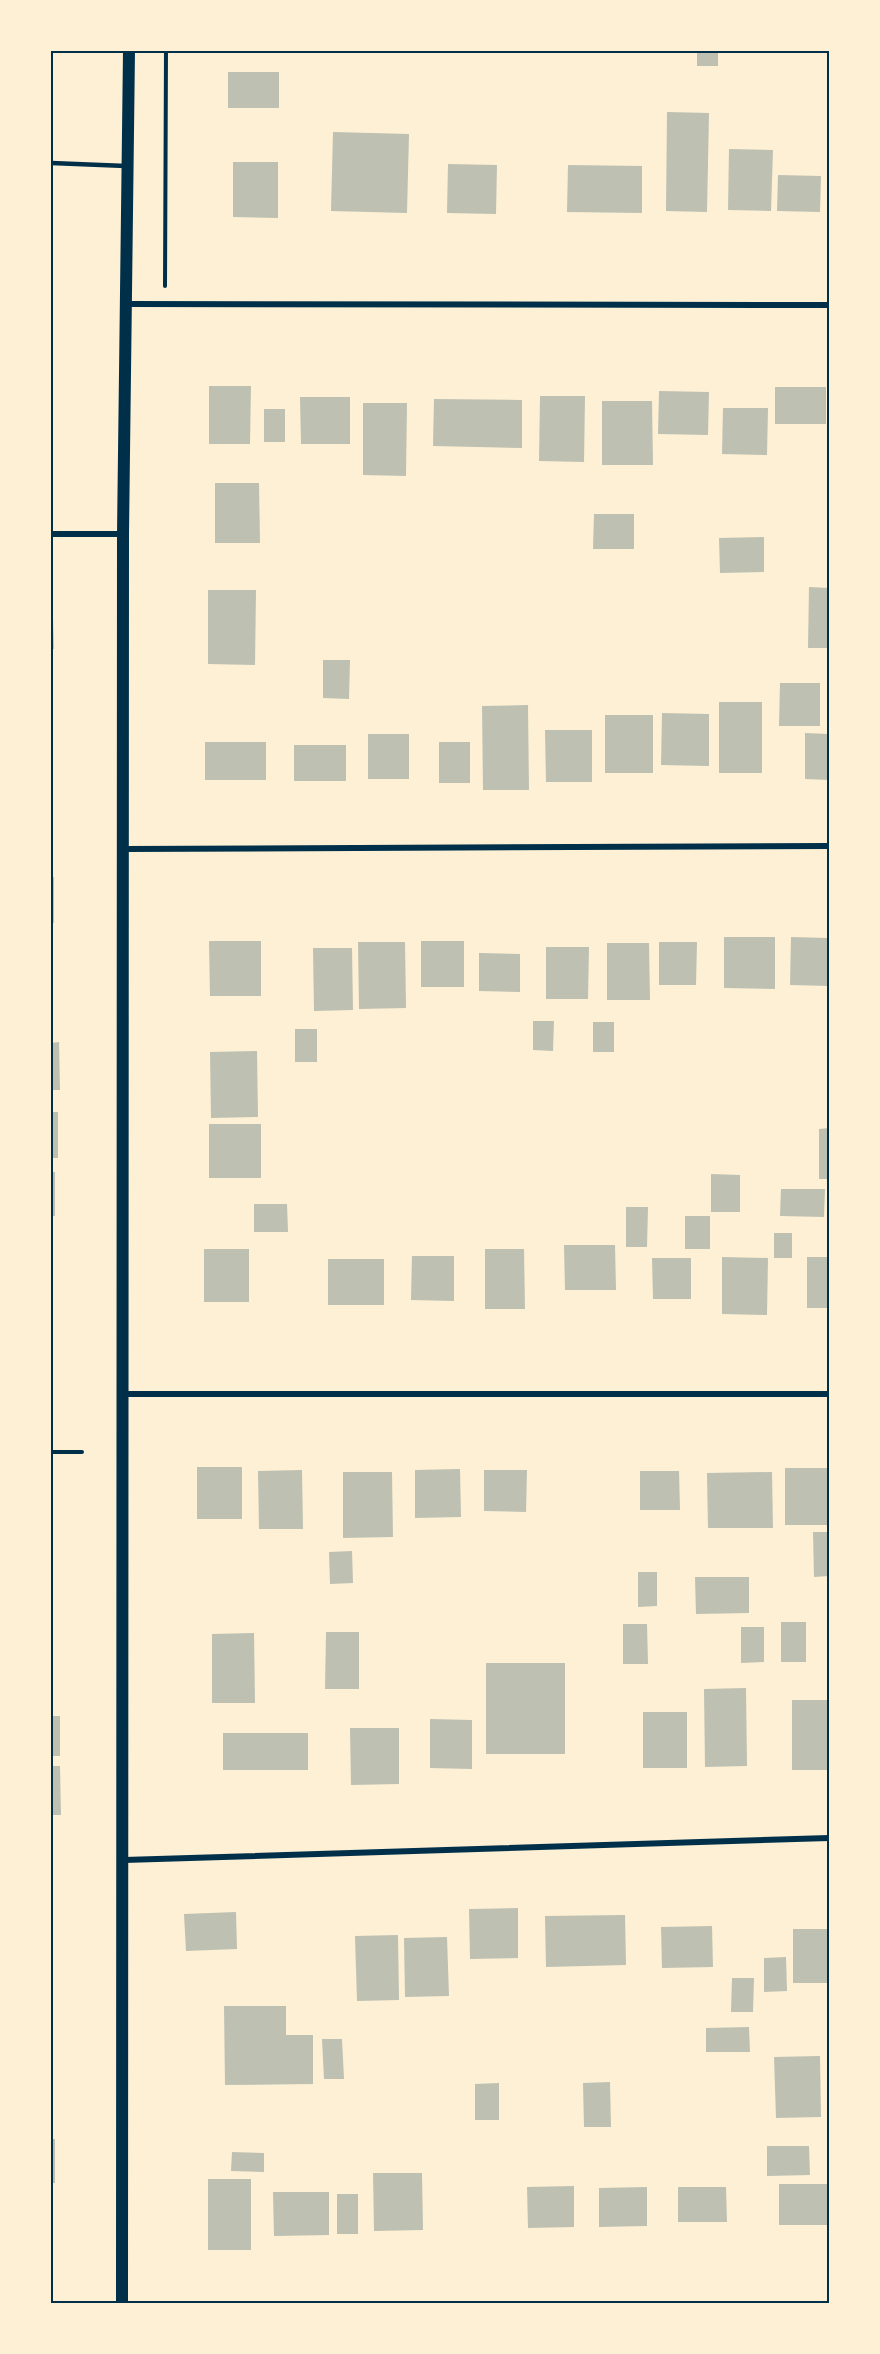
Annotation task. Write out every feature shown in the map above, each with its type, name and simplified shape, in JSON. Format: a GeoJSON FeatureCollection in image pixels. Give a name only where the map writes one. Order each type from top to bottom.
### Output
{"type":"FeatureCollection","features":[{"type":"Feature","properties":{"kind":"main road"},"geometry":{"type":"LineString","coordinates":[[123,2303],[125,849],[123,534],[129,51]]}},
{"type":"Feature","properties":{"kind":"street"},"geometry":{"type":"LineString","coordinates":[[126,304],[829,305]]}},
{"type":"Feature","properties":{"kind":"street"},"geometry":{"type":"LineString","coordinates":[[51,534],[123,534]]}},
{"type":"Feature","properties":{"kind":"street"},"geometry":{"type":"LineString","coordinates":[[125,849],[829,846]]}},
{"type":"Feature","properties":{"kind":"street"},"geometry":{"type":"LineString","coordinates":[[123,1394],[829,1394]]}},
{"type":"Feature","properties":{"kind":"street"},"geometry":{"type":"LineString","coordinates":[[124,1860],[829,1838]]}},
{"type":"Feature","properties":{"kind":"lane"},"geometry":{"type":"LineString","coordinates":[[51,163],[129,167]]}},
{"type":"Feature","properties":{"kind":"path"},"geometry":{"type":"LineString","coordinates":[[165,305],[166,51]]}},
{"type":"Feature","properties":{"kind":"path"},"geometry":{"type":"LineString","coordinates":[[51,1452],[82,1452]]}},
{"type":"Feature","properties":{"kind":"building"},"geometry":{"type":"Polygon","coordinates":[[[697,51],[718,51],[718,66],[697,66],[697,51]]]}},
{"type":"Feature","properties":{"kind":"building"},"geometry":{"type":"Polygon","coordinates":[[[228,72],[279,72],[279,108],[228,108],[228,72]]]}},
{"type":"Feature","properties":{"kind":"building"},"geometry":{"type":"Polygon","coordinates":[[[667,112],[709,113],[707,212],[666,211],[667,112]]]}},
{"type":"Feature","properties":{"kind":"building"},"geometry":{"type":"Polygon","coordinates":[[[333,132],[409,134],[407,213],[331,211],[333,132]]]}},
{"type":"Feature","properties":{"kind":"building"},"geometry":{"type":"Polygon","coordinates":[[[729,149],[773,150],[771,211],[728,210],[729,149]]]}},
{"type":"Feature","properties":{"kind":"building"},"geometry":{"type":"Polygon","coordinates":[[[233,162],[278,162],[278,218],[233,217],[233,162]]]}},
{"type":"Feature","properties":{"kind":"building"},"geometry":{"type":"Polygon","coordinates":[[[448,164],[497,165],[496,214],[447,213],[448,164]]]}},
{"type":"Feature","properties":{"kind":"building"},"geometry":{"type":"Polygon","coordinates":[[[568,165],[642,166],[642,213],[567,212],[568,165]]]}},
{"type":"Feature","properties":{"kind":"building"},"geometry":{"type":"Polygon","coordinates":[[[778,175],[821,176],[820,212],[777,211],[778,175]]]}},
{"type":"Feature","properties":{"kind":"building"},"geometry":{"type":"Polygon","coordinates":[[[209,386],[251,386],[250,444],[209,444],[209,386]]]}},
{"type":"Feature","properties":{"kind":"building"},"geometry":{"type":"Polygon","coordinates":[[[775,387],[826,387],[826,424],[775,424],[775,387]]]}},
{"type":"Feature","properties":{"kind":"building"},"geometry":{"type":"Polygon","coordinates":[[[659,391],[709,392],[708,435],[658,434],[659,391]]]}},
{"type":"Feature","properties":{"kind":"building"},"geometry":{"type":"Polygon","coordinates":[[[540,396],[585,396],[584,462],[539,461],[540,396]]]}},
{"type":"Feature","properties":{"kind":"building"},"geometry":{"type":"Polygon","coordinates":[[[300,397],[350,397],[350,444],[301,444],[300,397]]]}},
{"type":"Feature","properties":{"kind":"building"},"geometry":{"type":"Polygon","coordinates":[[[434,399],[522,400],[522,448],[433,446],[434,399]]]}},
{"type":"Feature","properties":{"kind":"building"},"geometry":{"type":"Polygon","coordinates":[[[602,401],[652,401],[653,465],[602,465],[602,401]]]}},
{"type":"Feature","properties":{"kind":"building"},"geometry":{"type":"Polygon","coordinates":[[[363,403],[407,403],[406,476],[363,475],[363,403]]]}},
{"type":"Feature","properties":{"kind":"building"},"geometry":{"type":"Polygon","coordinates":[[[723,408],[768,408],[767,455],[722,454],[723,408]]]}},
{"type":"Feature","properties":{"kind":"building"},"geometry":{"type":"Polygon","coordinates":[[[264,409],[285,409],[285,442],[264,442],[264,409]]]}},
{"type":"Feature","properties":{"kind":"building"},"geometry":{"type":"Polygon","coordinates":[[[215,483],[259,483],[260,543],[215,543],[215,483]]]}},
{"type":"Feature","properties":{"kind":"building"},"geometry":{"type":"Polygon","coordinates":[[[594,514],[634,514],[634,549],[593,549],[594,514]]]}},
{"type":"Feature","properties":{"kind":"building"},"geometry":{"type":"Polygon","coordinates":[[[764,537],[764,572],[720,573],[719,538],[764,537]]]}},
{"type":"Feature","properties":{"kind":"building"},"geometry":{"type":"Polygon","coordinates":[[[809,587],[829,588],[829,648],[808,648],[809,587]]]}},
{"type":"Feature","properties":{"kind":"building"},"geometry":{"type":"Polygon","coordinates":[[[208,590],[256,590],[255,665],[208,664],[208,590]]]}},
{"type":"Feature","properties":{"kind":"building"},"geometry":{"type":"Polygon","coordinates":[[[51,619],[53,619],[54,649],[51,649],[51,619]]]}},
{"type":"Feature","properties":{"kind":"building"},"geometry":{"type":"Polygon","coordinates":[[[323,660],[350,660],[349,699],[323,698],[323,660]]]}},
{"type":"Feature","properties":{"kind":"building"},"geometry":{"type":"Polygon","coordinates":[[[780,683],[820,683],[820,726],[779,726],[780,683]]]}},
{"type":"Feature","properties":{"kind":"building"},"geometry":{"type":"Polygon","coordinates":[[[719,702],[762,702],[762,773],[719,773],[719,702]]]}},
{"type":"Feature","properties":{"kind":"building"},"geometry":{"type":"Polygon","coordinates":[[[528,705],[529,790],[483,790],[482,706],[528,705]]]}},
{"type":"Feature","properties":{"kind":"building"},"geometry":{"type":"Polygon","coordinates":[[[662,713],[709,714],[709,766],[661,765],[662,713]]]}},
{"type":"Feature","properties":{"kind":"building"},"geometry":{"type":"Polygon","coordinates":[[[605,715],[653,715],[653,773],[605,773],[605,715]]]}},
{"type":"Feature","properties":{"kind":"building"},"geometry":{"type":"Polygon","coordinates":[[[545,730],[592,730],[592,782],[546,782],[545,730]]]}},
{"type":"Feature","properties":{"kind":"building"},"geometry":{"type":"Polygon","coordinates":[[[805,733],[829,734],[829,780],[805,779],[805,733]]]}},
{"type":"Feature","properties":{"kind":"building"},"geometry":{"type":"Polygon","coordinates":[[[368,734],[409,734],[409,779],[368,779],[368,734]]]}},
{"type":"Feature","properties":{"kind":"building"},"geometry":{"type":"Polygon","coordinates":[[[205,742],[266,742],[266,780],[205,780],[205,742]]]}},
{"type":"Feature","properties":{"kind":"building"},"geometry":{"type":"Polygon","coordinates":[[[439,742],[470,742],[470,783],[439,783],[439,742]]]}},
{"type":"Feature","properties":{"kind":"building"},"geometry":{"type":"Polygon","coordinates":[[[294,745],[346,745],[346,781],[294,781],[294,745]]]}},
{"type":"Feature","properties":{"kind":"building"},"geometry":{"type":"Polygon","coordinates":[[[51,877],[54,877],[54,923],[51,923],[51,877]]]}},
{"type":"Feature","properties":{"kind":"building"},"geometry":{"type":"Polygon","coordinates":[[[724,937],[775,937],[775,989],[724,988],[724,937]]]}},
{"type":"Feature","properties":{"kind":"building"},"geometry":{"type":"Polygon","coordinates":[[[791,937],[829,938],[829,986],[790,985],[791,937]]]}},
{"type":"Feature","properties":{"kind":"building"},"geometry":{"type":"Polygon","coordinates":[[[209,941],[261,941],[261,996],[210,996],[209,941]]]}},
{"type":"Feature","properties":{"kind":"building"},"geometry":{"type":"Polygon","coordinates":[[[421,941],[464,941],[464,987],[421,987],[421,941]]]}},
{"type":"Feature","properties":{"kind":"building"},"geometry":{"type":"Polygon","coordinates":[[[358,942],[405,942],[406,1008],[359,1009],[358,942]]]}},
{"type":"Feature","properties":{"kind":"building"},"geometry":{"type":"Polygon","coordinates":[[[659,942],[697,942],[696,985],[659,985],[659,942]]]}},
{"type":"Feature","properties":{"kind":"building"},"geometry":{"type":"Polygon","coordinates":[[[607,943],[649,943],[650,1000],[607,1000],[607,943]]]}},
{"type":"Feature","properties":{"kind":"building"},"geometry":{"type":"Polygon","coordinates":[[[546,947],[589,947],[588,999],[546,999],[546,947]]]}},
{"type":"Feature","properties":{"kind":"building"},"geometry":{"type":"Polygon","coordinates":[[[313,948],[352,948],[353,1010],[314,1011],[313,948]]]}},
{"type":"Feature","properties":{"kind":"building"},"geometry":{"type":"Polygon","coordinates":[[[479,953],[520,954],[520,992],[479,991],[479,953]]]}},
{"type":"Feature","properties":{"kind":"building"},"geometry":{"type":"Polygon","coordinates":[[[533,1021],[554,1021],[553,1051],[533,1050],[533,1021]]]}},
{"type":"Feature","properties":{"kind":"building"},"geometry":{"type":"Polygon","coordinates":[[[593,1022],[614,1022],[614,1052],[593,1052],[593,1022]]]}},
{"type":"Feature","properties":{"kind":"building"},"geometry":{"type":"Polygon","coordinates":[[[295,1029],[317,1029],[317,1062],[295,1062],[295,1029]]]}},
{"type":"Feature","properties":{"kind":"building"},"geometry":{"type":"Polygon","coordinates":[[[59,1042],[60,1090],[51,1090],[51,1043],[59,1042]]]}},
{"type":"Feature","properties":{"kind":"building"},"geometry":{"type":"Polygon","coordinates":[[[257,1051],[258,1117],[211,1118],[210,1052],[257,1051]]]}},
{"type":"Feature","properties":{"kind":"building"},"geometry":{"type":"Polygon","coordinates":[[[51,1112],[58,1112],[58,1158],[51,1158],[51,1112]]]}},
{"type":"Feature","properties":{"kind":"building"},"geometry":{"type":"Polygon","coordinates":[[[209,1124],[261,1124],[261,1178],[209,1178],[209,1124]]]}},
{"type":"Feature","properties":{"kind":"building"},"geometry":{"type":"Polygon","coordinates":[[[829,1128],[829,1179],[819,1179],[819,1129],[829,1128]]]}},
{"type":"Feature","properties":{"kind":"building"},"geometry":{"type":"Polygon","coordinates":[[[51,1172],[55,1172],[55,1216],[51,1216],[51,1172]]]}},
{"type":"Feature","properties":{"kind":"building"},"geometry":{"type":"Polygon","coordinates":[[[711,1174],[740,1175],[740,1212],[711,1212],[711,1174]]]}},
{"type":"Feature","properties":{"kind":"building"},"geometry":{"type":"Polygon","coordinates":[[[781,1189],[825,1189],[824,1217],[780,1216],[781,1189]]]}},
{"type":"Feature","properties":{"kind":"building"},"geometry":{"type":"Polygon","coordinates":[[[254,1204],[287,1204],[288,1232],[254,1232],[254,1204]]]}},
{"type":"Feature","properties":{"kind":"building"},"geometry":{"type":"Polygon","coordinates":[[[626,1207],[648,1207],[647,1247],[626,1247],[626,1207]]]}},
{"type":"Feature","properties":{"kind":"building"},"geometry":{"type":"Polygon","coordinates":[[[685,1216],[710,1216],[710,1249],[685,1249],[685,1216]]]}},
{"type":"Feature","properties":{"kind":"building"},"geometry":{"type":"Polygon","coordinates":[[[774,1233],[792,1233],[792,1258],[774,1258],[774,1233]]]}},
{"type":"Feature","properties":{"kind":"building"},"geometry":{"type":"Polygon","coordinates":[[[564,1245],[615,1245],[616,1290],[565,1290],[564,1245]]]}},
{"type":"Feature","properties":{"kind":"building"},"geometry":{"type":"Polygon","coordinates":[[[204,1249],[249,1249],[249,1302],[204,1302],[204,1249]]]}},
{"type":"Feature","properties":{"kind":"building"},"geometry":{"type":"Polygon","coordinates":[[[485,1249],[524,1249],[525,1309],[485,1309],[485,1249]]]}},
{"type":"Feature","properties":{"kind":"building"},"geometry":{"type":"Polygon","coordinates":[[[412,1256],[454,1256],[454,1301],[411,1300],[412,1256]]]}},
{"type":"Feature","properties":{"kind":"building"},"geometry":{"type":"Polygon","coordinates":[[[722,1257],[768,1258],[767,1315],[722,1314],[722,1257]]]}},
{"type":"Feature","properties":{"kind":"building"},"geometry":{"type":"Polygon","coordinates":[[[807,1257],[829,1257],[829,1308],[807,1308],[807,1257]]]}},
{"type":"Feature","properties":{"kind":"building"},"geometry":{"type":"Polygon","coordinates":[[[652,1258],[691,1258],[691,1299],[653,1299],[652,1258]]]}},
{"type":"Feature","properties":{"kind":"building"},"geometry":{"type":"Polygon","coordinates":[[[328,1259],[384,1259],[384,1305],[328,1305],[328,1259]]]}},
{"type":"Feature","properties":{"kind":"building"},"geometry":{"type":"Polygon","coordinates":[[[197,1467],[242,1467],[242,1519],[197,1519],[197,1467]]]}},
{"type":"Feature","properties":{"kind":"building"},"geometry":{"type":"Polygon","coordinates":[[[785,1468],[829,1468],[829,1525],[785,1525],[785,1468]]]}},
{"type":"Feature","properties":{"kind":"building"},"geometry":{"type":"Polygon","coordinates":[[[460,1469],[461,1517],[415,1518],[415,1470],[460,1469]]]}},
{"type":"Feature","properties":{"kind":"building"},"geometry":{"type":"Polygon","coordinates":[[[302,1470],[303,1529],[259,1529],[258,1471],[302,1470]]]}},
{"type":"Feature","properties":{"kind":"building"},"geometry":{"type":"Polygon","coordinates":[[[484,1470],[527,1470],[526,1512],[484,1511],[484,1470]]]}},
{"type":"Feature","properties":{"kind":"building"},"geometry":{"type":"Polygon","coordinates":[[[640,1471],[679,1471],[680,1510],[640,1510],[640,1471]]]}},
{"type":"Feature","properties":{"kind":"building"},"geometry":{"type":"Polygon","coordinates":[[[343,1472],[392,1472],[393,1537],[343,1538],[343,1472]]]}},
{"type":"Feature","properties":{"kind":"building"},"geometry":{"type":"Polygon","coordinates":[[[772,1472],[773,1528],[708,1528],[707,1473],[772,1472]]]}},
{"type":"Feature","properties":{"kind":"building"},"geometry":{"type":"Polygon","coordinates":[[[813,1532],[829,1532],[829,1576],[814,1577],[813,1532]]]}},
{"type":"Feature","properties":{"kind":"building"},"geometry":{"type":"Polygon","coordinates":[[[352,1551],[353,1583],[330,1584],[329,1552],[352,1551]]]}},
{"type":"Feature","properties":{"kind":"building"},"geometry":{"type":"Polygon","coordinates":[[[638,1572],[657,1572],[657,1606],[638,1607],[638,1572]]]}},
{"type":"Feature","properties":{"kind":"building"},"geometry":{"type":"Polygon","coordinates":[[[695,1577],[749,1577],[749,1613],[696,1614],[695,1577]]]}},
{"type":"Feature","properties":{"kind":"building"},"geometry":{"type":"Polygon","coordinates":[[[781,1622],[806,1622],[806,1662],[781,1662],[781,1622]]]}},
{"type":"Feature","properties":{"kind":"building"},"geometry":{"type":"Polygon","coordinates":[[[623,1624],[647,1624],[648,1664],[623,1664],[623,1624]]]}},
{"type":"Feature","properties":{"kind":"building"},"geometry":{"type":"Polygon","coordinates":[[[741,1627],[764,1627],[764,1662],[741,1663],[741,1627]]]}},
{"type":"Feature","properties":{"kind":"building"},"geometry":{"type":"Polygon","coordinates":[[[326,1632],[359,1632],[359,1689],[325,1689],[326,1632]]]}},
{"type":"Feature","properties":{"kind":"building"},"geometry":{"type":"Polygon","coordinates":[[[254,1633],[255,1703],[212,1703],[212,1634],[254,1633]]]}},
{"type":"Feature","properties":{"kind":"building"},"geometry":{"type":"Polygon","coordinates":[[[486,1663],[565,1663],[565,1754],[486,1754],[486,1663]]]}},
{"type":"Feature","properties":{"kind":"building"},"geometry":{"type":"Polygon","coordinates":[[[746,1688],[747,1766],[705,1767],[704,1689],[746,1688]]]}},
{"type":"Feature","properties":{"kind":"building"},"geometry":{"type":"Polygon","coordinates":[[[792,1700],[829,1700],[829,1770],[792,1770],[792,1700]]]}},
{"type":"Feature","properties":{"kind":"building"},"geometry":{"type":"Polygon","coordinates":[[[643,1712],[687,1712],[687,1768],[643,1768],[643,1712]]]}},
{"type":"Feature","properties":{"kind":"building"},"geometry":{"type":"Polygon","coordinates":[[[51,1716],[60,1716],[60,1756],[51,1756],[51,1716]]]}},
{"type":"Feature","properties":{"kind":"building"},"geometry":{"type":"Polygon","coordinates":[[[430,1719],[472,1720],[472,1769],[430,1768],[430,1719]]]}},
{"type":"Feature","properties":{"kind":"building"},"geometry":{"type":"Polygon","coordinates":[[[350,1728],[399,1728],[399,1784],[351,1785],[350,1728]]]}},
{"type":"Feature","properties":{"kind":"building"},"geometry":{"type":"Polygon","coordinates":[[[223,1733],[308,1733],[308,1770],[223,1770],[223,1733]]]}},
{"type":"Feature","properties":{"kind":"building"},"geometry":{"type":"Polygon","coordinates":[[[51,1766],[60,1766],[61,1815],[51,1815],[51,1766]]]}},
{"type":"Feature","properties":{"kind":"building"},"geometry":{"type":"Polygon","coordinates":[[[518,1908],[518,1958],[470,1959],[469,1909],[518,1908]]]}},
{"type":"Feature","properties":{"kind":"building"},"geometry":{"type":"Polygon","coordinates":[[[236,1912],[237,1949],[186,1951],[184,1914],[236,1912]]]}},
{"type":"Feature","properties":{"kind":"building"},"geometry":{"type":"Polygon","coordinates":[[[625,1915],[626,1965],[546,1967],[545,1916],[625,1915]]]}},
{"type":"Feature","properties":{"kind":"building"},"geometry":{"type":"Polygon","coordinates":[[[712,1926],[713,1967],[662,1968],[661,1927],[712,1926]]]}},
{"type":"Feature","properties":{"kind":"building"},"geometry":{"type":"Polygon","coordinates":[[[793,1929],[829,1929],[829,1983],[793,1983],[793,1929]]]}},
{"type":"Feature","properties":{"kind":"building"},"geometry":{"type":"Polygon","coordinates":[[[398,1935],[399,2000],[357,2001],[355,1936],[398,1935]]]}},
{"type":"Feature","properties":{"kind":"building"},"geometry":{"type":"Polygon","coordinates":[[[447,1937],[449,1996],[405,1997],[404,1938],[447,1937]]]}},
{"type":"Feature","properties":{"kind":"building"},"geometry":{"type":"Polygon","coordinates":[[[786,1957],[787,1991],[764,1992],[764,1958],[786,1957]]]}},
{"type":"Feature","properties":{"kind":"building"},"geometry":{"type":"Polygon","coordinates":[[[732,1978],[754,1978],[753,2012],[731,2012],[732,1978]]]}},
{"type":"Feature","properties":{"kind":"building"},"geometry":{"type":"Polygon","coordinates":[[[224,2006],[286,2006],[286,2035],[313,2035],[313,2084],[225,2085],[224,2006]]]}},
{"type":"Feature","properties":{"kind":"building"},"geometry":{"type":"Polygon","coordinates":[[[749,2027],[750,2052],[706,2052],[706,2028],[749,2027]]]}},
{"type":"Feature","properties":{"kind":"building"},"geometry":{"type":"Polygon","coordinates":[[[322,2039],[342,2039],[344,2079],[324,2079],[322,2039]]]}},
{"type":"Feature","properties":{"kind":"building"},"geometry":{"type":"Polygon","coordinates":[[[820,2056],[821,2117],[776,2118],[774,2057],[820,2056]]]}},
{"type":"Feature","properties":{"kind":"building"},"geometry":{"type":"Polygon","coordinates":[[[610,2082],[611,2127],[584,2127],[583,2083],[610,2082]]]}},
{"type":"Feature","properties":{"kind":"building"},"geometry":{"type":"Polygon","coordinates":[[[499,2083],[499,2120],[475,2120],[475,2084],[499,2083]]]}},
{"type":"Feature","properties":{"kind":"building"},"geometry":{"type":"Polygon","coordinates":[[[51,2139],[55,2139],[55,2183],[51,2183],[51,2139]]]}},
{"type":"Feature","properties":{"kind":"building"},"geometry":{"type":"Polygon","coordinates":[[[767,2146],[809,2146],[810,2175],[767,2176],[767,2146]]]}},
{"type":"Feature","properties":{"kind":"building"},"geometry":{"type":"Polygon","coordinates":[[[232,2152],[264,2153],[264,2172],[231,2171],[232,2152]]]}},
{"type":"Feature","properties":{"kind":"building"},"geometry":{"type":"Polygon","coordinates":[[[373,2173],[422,2173],[423,2230],[374,2231],[373,2173]]]}},
{"type":"Feature","properties":{"kind":"building"},"geometry":{"type":"Polygon","coordinates":[[[208,2179],[251,2179],[251,2250],[208,2250],[208,2179]]]}},
{"type":"Feature","properties":{"kind":"building"},"geometry":{"type":"Polygon","coordinates":[[[779,2184],[829,2184],[829,2225],[779,2225],[779,2184]]]}},
{"type":"Feature","properties":{"kind":"building"},"geometry":{"type":"Polygon","coordinates":[[[574,2186],[574,2227],[528,2228],[527,2187],[574,2186]]]}},
{"type":"Feature","properties":{"kind":"building"},"geometry":{"type":"Polygon","coordinates":[[[647,2187],[647,2226],[599,2227],[599,2188],[647,2187]]]}},
{"type":"Feature","properties":{"kind":"building"},"geometry":{"type":"Polygon","coordinates":[[[678,2187],[726,2187],[727,2222],[678,2222],[678,2187]]]}},
{"type":"Feature","properties":{"kind":"building"},"geometry":{"type":"Polygon","coordinates":[[[273,2192],[329,2192],[329,2235],[274,2236],[273,2192]]]}},
{"type":"Feature","properties":{"kind":"building"},"geometry":{"type":"Polygon","coordinates":[[[337,2194],[358,2194],[358,2234],[337,2234],[337,2194]]]}}]}
